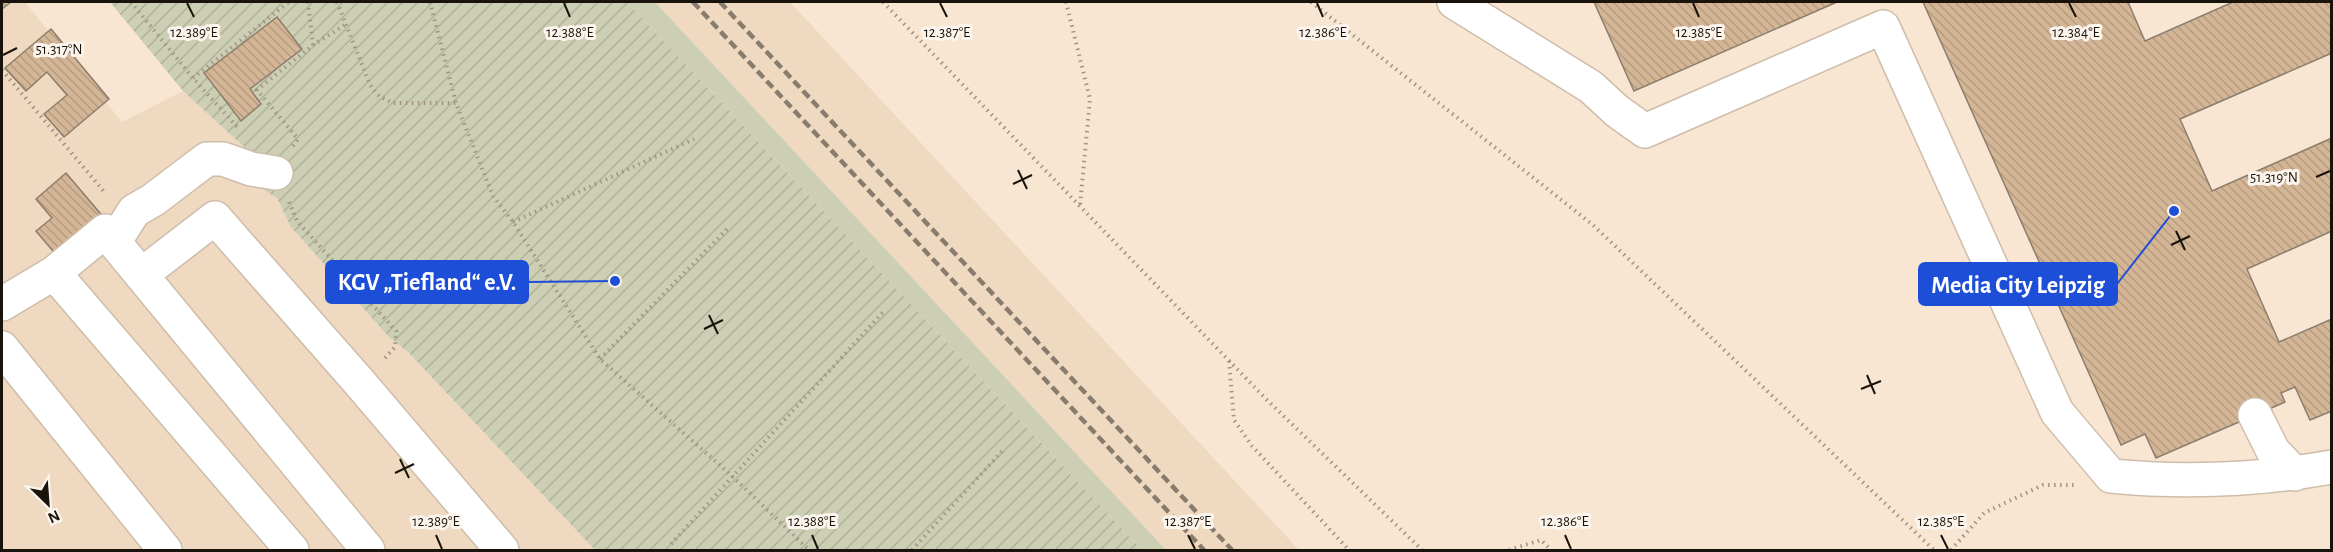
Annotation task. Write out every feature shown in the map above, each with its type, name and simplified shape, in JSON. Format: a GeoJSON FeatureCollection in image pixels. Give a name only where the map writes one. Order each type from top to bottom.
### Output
{"type":"FeatureCollection","features":[{"type":"Feature","properties":{"kind":"lane"},"geometry":{"type":"LineString","coordinates":[[1454,2],[1591,87],[1617,111],[1645,131],[1883,27],[2057,412],[2111,476],[2159,480],[2295,474],[2331,468]]}},
{"type":"Feature","properties":{"kind":"lane"},"geometry":{"type":"LineString","coordinates":[[2,304],[110,236],[134,211],[153,200],[207,159],[223,159],[251,169],[276,172]]}},
{"type":"Feature","properties":{"kind":"lane"},"geometry":{"type":"LineString","coordinates":[[141,275],[215,218],[502,550]]}},
{"type":"Feature","properties":{"kind":"lane"},"geometry":{"type":"LineString","coordinates":[[110,236],[368,550]]}},
{"type":"Feature","properties":{"kind":"lane"},"geometry":{"type":"LineString","coordinates":[[54,273],[292,550]]}},
{"type":"Feature","properties":{"kind":"lane"},"geometry":{"type":"LineString","coordinates":[[2,348],[165,550]]}},
{"type":"Feature","properties":{"kind":"lane"},"geometry":{"type":"LineString","coordinates":[[2256,415],[2273,451],[2295,474]]}},
{"type":"Feature","properties":{"kind":"path"},"geometry":{"type":"LineString","coordinates":[[130,2],[193,78],[241,131]]}},
{"type":"Feature","properties":{"kind":"path"},"geometry":{"type":"LineString","coordinates":[[193,78],[289,2]]}},
{"type":"Feature","properties":{"kind":"path"},"geometry":{"type":"LineString","coordinates":[[308,2],[313,45]]}},
{"type":"Feature","properties":{"kind":"path"},"geometry":{"type":"LineString","coordinates":[[337,2],[370,85],[379,96],[393,103],[456,103]]}},
{"type":"Feature","properties":{"kind":"path"},"geometry":{"type":"LineString","coordinates":[[430,2],[456,103],[494,196],[600,359],[732,476],[809,550]]}},
{"type":"Feature","properties":{"kind":"path"},"geometry":{"type":"LineString","coordinates":[[883,2],[1229,360],[1422,550]]}},
{"type":"Feature","properties":{"kind":"path"},"geometry":{"type":"LineString","coordinates":[[1066,2],[1090,99],[1080,206]]}},
{"type":"Feature","properties":{"kind":"path"},"geometry":{"type":"LineString","coordinates":[[1311,2],[1593,225],[1934,550]]}},
{"type":"Feature","properties":{"kind":"path"},"geometry":{"type":"LineString","coordinates":[[345,25],[313,45],[257,90],[298,139],[276,172],[297,220],[396,332],[396,347],[360,383]]}},
{"type":"Feature","properties":{"kind":"path"},"geometry":{"type":"LineString","coordinates":[[2,70],[116,205],[110,236]]}},
{"type":"Feature","properties":{"kind":"path"},"geometry":{"type":"LineString","coordinates":[[513,222],[694,139]]}},
{"type":"Feature","properties":{"kind":"path"},"geometry":{"type":"LineString","coordinates":[[600,359],[730,226]]}},
{"type":"Feature","properties":{"kind":"path"},"geometry":{"type":"LineString","coordinates":[[671,544],[885,310]]}},
{"type":"Feature","properties":{"kind":"path"},"geometry":{"type":"LineString","coordinates":[[1229,360],[1234,420],[1252,446],[1349,550]]}},
{"type":"Feature","properties":{"kind":"path"},"geometry":{"type":"LineString","coordinates":[[912,550],[1004,449]]}},
{"type":"Feature","properties":{"kind":"path"},"geometry":{"type":"LineString","coordinates":[[1951,550],[1984,513],[2043,485],[2076,485],[2111,476]]}},
{"type":"Feature","properties":{"kind":"path"},"geometry":{"type":"LineString","coordinates":[[1509,550],[1541,540],[1551,550]]}},
{"type":"Feature","properties":{"kind":"shaded area"},"geometry":{"type":"Polygon","coordinates":[[[2,2],[25,2],[122,122],[183,91],[256,158],[247,179],[277,198],[291,227],[388,336],[408,352],[595,550],[2,550],[2,2]]]}},
{"type":"Feature","properties":{"kind":"shaded area"},"geometry":{"type":"Polygon","coordinates":[[[655,2],[790,2],[1299,550],[1166,550],[655,2]]]}},
{"type":"Feature","properties":{"kind":"green space"},"geometry":{"type":"Polygon","coordinates":[[[110,2],[627,2],[1142,550],[595,550],[408,352],[388,336],[291,227],[277,198],[246,179],[256,158],[183,91],[110,2]]]}},
{"type":"Feature","properties":{"kind":"green space"},"geometry":{"type":"Polygon","coordinates":[[[627,2],[655,2],[1166,550],[1142,550],[627,2]]]}},
{"type":"Feature","properties":{"kind":"building"},"geometry":{"type":"Polygon","coordinates":[[[2,2],[11,2],[2,9],[2,2]]]}},
{"type":"Feature","properties":{"kind":"building"},"geometry":{"type":"Polygon","coordinates":[[[1594,2],[1837,2],[1634,91],[1594,2]]]}},
{"type":"Feature","properties":{"kind":"building"},"geometry":{"type":"Polygon","coordinates":[[[1923,2],[2128,2],[2145,41],[2233,2],[2332,2],[2332,53],[2180,119],[2212,191],[2332,138],[2332,231],[2247,269],[2279,342],[2332,319],[2332,411],[2310,420],[2295,387],[2281,393],[2285,402],[2156,458],[2145,434],[2121,445],[1923,2]]]}},
{"type":"Feature","properties":{"kind":"building"},"geometry":{"type":"Polygon","coordinates":[[[277,17],[302,49],[250,89],[261,104],[241,121],[204,73],[277,17]]]}},
{"type":"Feature","properties":{"kind":"building"},"geometry":{"type":"Polygon","coordinates":[[[51,29],[109,99],[64,137],[44,114],[67,95],[47,72],[26,91],[5,68],[51,29]]]}},
{"type":"Feature","properties":{"kind":"building"},"geometry":{"type":"Polygon","coordinates":[[[66,173],[105,219],[59,258],[36,231],[52,218],[36,199],[66,173]]]}},
{"type":"Feature","properties":{"kind":"railway"},"geometry":{"type":"LineString","coordinates":[[693,2],[1204,550]]}},
{"type":"Feature","properties":{"kind":"railway"},"geometry":{"type":"LineString","coordinates":[[720,2],[1232,550]]}},
{"type":"Feature","properties":{"kind":"place","name":"Media City Leipzig"},"geometry":{"type":"Point","coordinates":[2174,211]}},
{"type":"Feature","properties":{"kind":"place","name":"KGV „Tiefland“ e.V."},"geometry":{"type":"Point","coordinates":[615,281]}}]}
